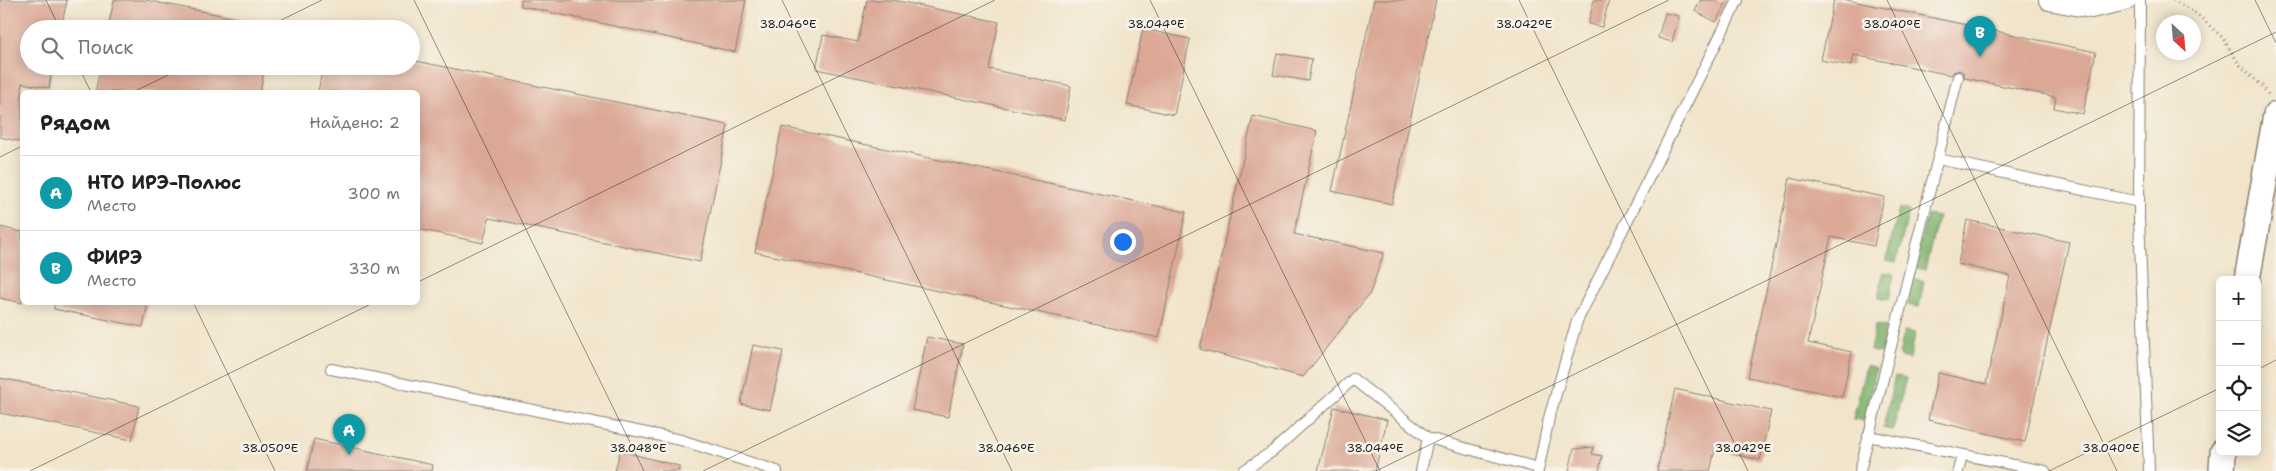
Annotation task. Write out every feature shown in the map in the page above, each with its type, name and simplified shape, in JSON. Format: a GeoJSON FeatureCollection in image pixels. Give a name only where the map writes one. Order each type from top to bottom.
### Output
{"type":"FeatureCollection","features":[{"type":"Feature","properties":{"kind":"street"},"geometry":{"type":"LineString","coordinates":[[2049,0],[2091,8],[2126,0]]}},
{"type":"Feature","properties":{"kind":"street"},"geometry":{"type":"LineString","coordinates":[[2248,276],[2274,107]]}},
{"type":"Feature","properties":{"kind":"street"},"geometry":{"type":"LineString","coordinates":[[2222,471],[2223,456]]}},
{"type":"Feature","properties":{"kind":"lane"},"geometry":{"type":"LineString","coordinates":[[1243,471],[1273,451],[1353,379],[1428,438],[1538,470],[1549,418],[1577,321],[1738,0]]}},
{"type":"Feature","properties":{"kind":"lane"},"geometry":{"type":"LineString","coordinates":[[2140,0],[2139,202],[2149,471]]}},
{"type":"Feature","properties":{"kind":"lane"},"geometry":{"type":"LineString","coordinates":[[1860,471],[1958,77]]}},
{"type":"Feature","properties":{"kind":"lane"},"geometry":{"type":"LineString","coordinates":[[1938,159],[2139,202]]}},
{"type":"Feature","properties":{"kind":"lane"},"geometry":{"type":"LineString","coordinates":[[331,368],[681,440],[777,471]]}},
{"type":"Feature","properties":{"kind":"lane"},"geometry":{"type":"LineString","coordinates":[[1868,436],[2045,471]]}},
{"type":"Feature","properties":{"kind":"lane"},"geometry":{"type":"LineString","coordinates":[[1421,471],[1428,438]]}},
{"type":"Feature","properties":{"kind":"lane"},"geometry":{"type":"LineString","coordinates":[[1958,471],[1962,455]]}},
{"type":"Feature","properties":{"kind":"path"},"geometry":{"type":"LineString","coordinates":[[2172,0],[2197,14],[2223,38],[2239,64],[2262,86],[2274,107]]}},
{"type":"Feature","properties":{"kind":"green space"},"geometry":{"type":"Polygon","coordinates":[[[1899,208],[1909,211],[1896,263],[1886,261],[1899,208]]]}},
{"type":"Feature","properties":{"kind":"green space"},"geometry":{"type":"Polygon","coordinates":[[[1927,215],[1938,217],[1925,270],[1914,267],[1927,215]]]}},
{"type":"Feature","properties":{"kind":"green space"},"geometry":{"type":"Polygon","coordinates":[[[1883,272],[1894,274],[1889,300],[1878,298],[1883,272]]]}},
{"type":"Feature","properties":{"kind":"green space"},"geometry":{"type":"Polygon","coordinates":[[[1913,279],[1924,281],[1919,307],[1908,305],[1913,279]]]}},
{"type":"Feature","properties":{"kind":"green space"},"geometry":{"type":"Polygon","coordinates":[[[1875,325],[1886,327],[1881,353],[1870,351],[1875,325]]]}},
{"type":"Feature","properties":{"kind":"green space"},"geometry":{"type":"Polygon","coordinates":[[[1904,331],[1915,333],[1910,359],[1899,357],[1904,331]]]}},
{"type":"Feature","properties":{"kind":"green space"},"geometry":{"type":"Polygon","coordinates":[[[1866,366],[1876,369],[1864,421],[1853,419],[1866,366]]]}},
{"type":"Feature","properties":{"kind":"green space"},"geometry":{"type":"Polygon","coordinates":[[[1895,376],[1906,378],[1893,430],[1883,428],[1895,376]]]}},
{"type":"Feature","properties":{"kind":"building"},"geometry":{"type":"Polygon","coordinates":[[[0,0],[67,0],[63,20],[20,20],[20,75],[51,75],[49,88],[22,83],[22,90],[20,90],[20,142],[0,137],[0,0]]]}},
{"type":"Feature","properties":{"kind":"building"},"geometry":{"type":"Polygon","coordinates":[[[114,0],[145,0],[246,20],[110,20],[114,0]]]}},
{"type":"Feature","properties":{"kind":"building"},"geometry":{"type":"Polygon","coordinates":[[[521,0],[746,0],[735,52],[521,6],[521,0]]]}},
{"type":"Feature","properties":{"kind":"building"},"geometry":{"type":"Polygon","coordinates":[[[867,0],[893,0],[999,22],[989,69],[1071,86],[1065,120],[816,69],[823,35],[858,42],[867,0]]]}},
{"type":"Feature","properties":{"kind":"building"},"geometry":{"type":"Polygon","coordinates":[[[1374,0],[1436,0],[1392,204],[1332,191],[1374,0]]]}},
{"type":"Feature","properties":{"kind":"building"},"geometry":{"type":"Polygon","coordinates":[[[1594,0],[1609,0],[1602,27],[1588,24],[1594,0]]]}},
{"type":"Feature","properties":{"kind":"building"},"geometry":{"type":"Polygon","coordinates":[[[1701,0],[1728,0],[1716,22],[1695,11],[1701,0]]]}},
{"type":"Feature","properties":{"kind":"building"},"geometry":{"type":"Polygon","coordinates":[[[1834,0],[1847,0],[2096,52],[2083,114],[2054,108],[2056,97],[1965,78],[1963,72],[1959,70],[1951,75],[1854,55],[1851,66],[1821,60],[1834,0]]]}},
{"type":"Feature","properties":{"kind":"building"},"geometry":{"type":"Polygon","coordinates":[[[1665,13],[1679,16],[1672,42],[1658,38],[1665,13]]]}},
{"type":"Feature","properties":{"kind":"building"},"geometry":{"type":"Polygon","coordinates":[[[1143,29],[1190,39],[1174,115],[1127,105],[1143,29]]]}},
{"type":"Feature","properties":{"kind":"building"},"geometry":{"type":"Polygon","coordinates":[[[1277,53],[1312,59],[1308,81],[1273,75],[1277,53]]]}},
{"type":"Feature","properties":{"kind":"building"},"geometry":{"type":"Polygon","coordinates":[[[420,62],[728,125],[700,262],[489,218],[483,243],[420,229],[420,90],[318,90],[321,75],[420,75],[420,62]]]}},
{"type":"Feature","properties":{"kind":"building"},"geometry":{"type":"Polygon","coordinates":[[[99,75],[263,75],[260,90],[95,90],[99,75]]]}},
{"type":"Feature","properties":{"kind":"building"},"geometry":{"type":"Polygon","coordinates":[[[1253,116],[1317,131],[1294,234],[1384,253],[1370,293],[1303,377],[1200,349],[1253,116]]]}},
{"type":"Feature","properties":{"kind":"building"},"geometry":{"type":"Polygon","coordinates":[[[782,127],[1186,212],[1159,338],[755,252],[782,127]]]}},
{"type":"Feature","properties":{"kind":"building"},"geometry":{"type":"Polygon","coordinates":[[[1790,178],[1884,197],[1874,246],[1831,237],[1808,343],[1852,352],[1842,397],[1748,377],[1790,178]]]}},
{"type":"Feature","properties":{"kind":"building"},"geometry":{"type":"Polygon","coordinates":[[[1967,220],[2069,242],[2025,442],[1928,420],[1938,373],[1986,384],[2010,276],[1958,264],[1967,220]]]}},
{"type":"Feature","properties":{"kind":"building"},"geometry":{"type":"Polygon","coordinates":[[[0,227],[20,232],[20,303],[0,298],[0,227]]]}},
{"type":"Feature","properties":{"kind":"building"},"geometry":{"type":"Polygon","coordinates":[[[54,305],[147,305],[143,327],[54,309],[54,305]]]}},
{"type":"Feature","properties":{"kind":"building"},"geometry":{"type":"Polygon","coordinates":[[[927,337],[963,344],[948,417],[912,410],[927,337]]]}},
{"type":"Feature","properties":{"kind":"building"},"geometry":{"type":"Polygon","coordinates":[[[753,345],[783,351],[770,410],[741,404],[753,345]]]}},
{"type":"Feature","properties":{"kind":"building"},"geometry":{"type":"Polygon","coordinates":[[[0,378],[139,406],[132,440],[0,413],[0,378]]]}},
{"type":"Feature","properties":{"kind":"building"},"geometry":{"type":"Polygon","coordinates":[[[1675,389],[1771,411],[1760,460],[1715,450],[1710,471],[1657,471],[1675,389]]]}},
{"type":"Feature","properties":{"kind":"building"},"geometry":{"type":"Polygon","coordinates":[[[1334,407],[1387,420],[1375,471],[1318,471],[1334,407]]]}},
{"type":"Feature","properties":{"kind":"building"},"geometry":{"type":"Polygon","coordinates":[[[314,439],[433,465],[432,471],[307,471],[314,439]]]}},
{"type":"Feature","properties":{"kind":"building"},"geometry":{"type":"Polygon","coordinates":[[[1594,447],[1592,454],[1602,456],[1599,471],[1569,471],[1574,449],[1594,447]]]}},
{"type":"Feature","properties":{"kind":"building"},"geometry":{"type":"Polygon","coordinates":[[[620,451],[679,466],[679,471],[615,471],[620,451]]]}},
{"type":"Feature","properties":{"kind":"place","name":"ФИРЭ"},"geometry":{"type":"Point","coordinates":[1980,57]}},
{"type":"Feature","properties":{"kind":"place","name":"НТО ИРЭ-Полюс"},"geometry":{"type":"Point","coordinates":[349,455]}}]}
